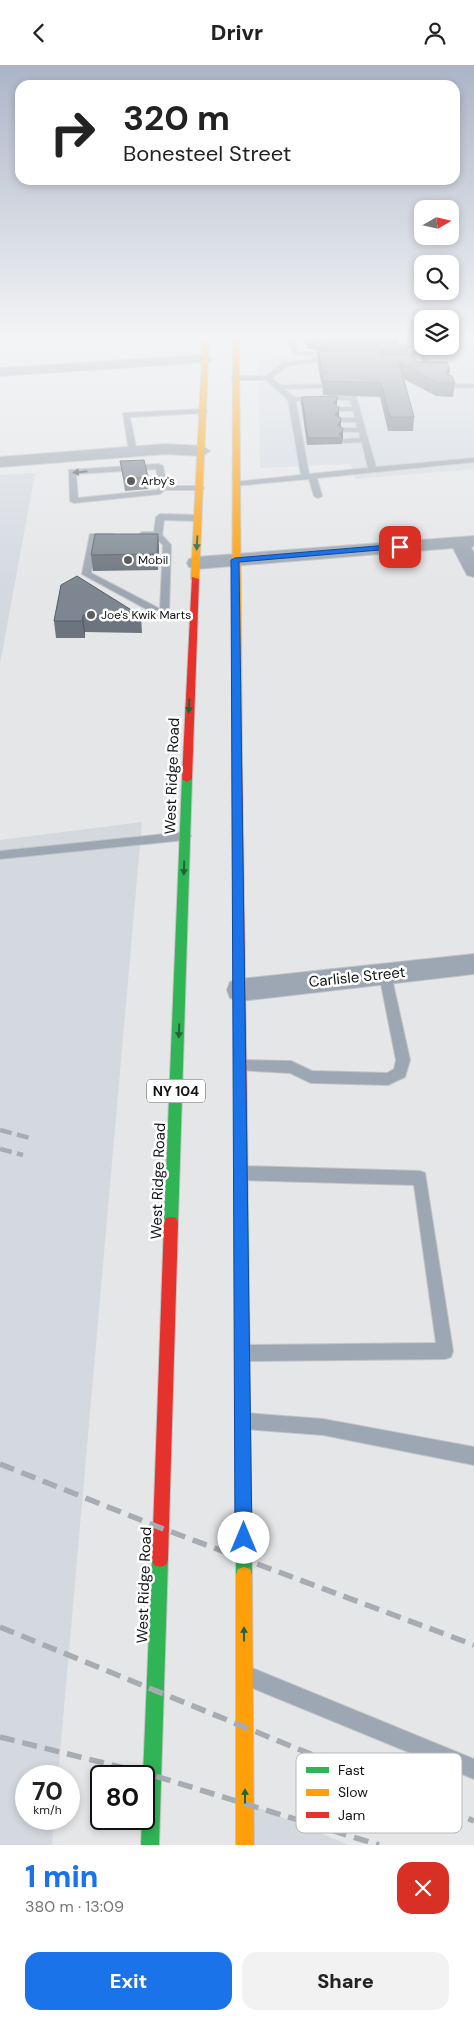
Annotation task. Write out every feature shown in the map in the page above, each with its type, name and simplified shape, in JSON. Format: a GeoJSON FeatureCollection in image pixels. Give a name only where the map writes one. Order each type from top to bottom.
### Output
{"type":"FeatureCollection","features":[{"type":"Feature","properties":{"kind":"highway","name":"West Ridge Road"},"geometry":{"type":"LineString","coordinates":[[150,1845],[185,836],[203,420]]}},
{"type":"Feature","properties":{"kind":"highway"},"geometry":{"type":"LineString","coordinates":[[235,420],[245,1845]]}},
{"type":"Feature","properties":{"kind":"street"},"geometry":{"type":"LineString","coordinates":[[0,462],[98,462],[133,452],[174,449],[202,451]]}},
{"type":"Feature","properties":{"kind":"street"},"geometry":{"type":"LineString","coordinates":[[196,563],[467,541],[474,571]]}},
{"type":"Feature","properties":{"kind":"street","name":"Carlisle Street"},"geometry":{"type":"LineString","coordinates":[[240,990],[474,965]]}},
{"type":"Feature","properties":{"kind":"lane"},"geometry":{"type":"LineString","coordinates":[[127,420],[133,452]]}},
{"type":"Feature","properties":{"kind":"lane"},"geometry":{"type":"LineString","coordinates":[[299,420],[302,432],[299,442],[309,477],[318,496]]}},
{"type":"Feature","properties":{"kind":"lane"},"geometry":{"type":"LineString","coordinates":[[359,420],[373,470]]}},
{"type":"Feature","properties":{"kind":"lane"},"geometry":{"type":"LineString","coordinates":[[342,431],[362,430]]}},
{"type":"Feature","properties":{"kind":"lane"},"geometry":{"type":"LineString","coordinates":[[344,441],[365,440]]}},
{"type":"Feature","properties":{"kind":"lane"},"geometry":{"type":"LineString","coordinates":[[299,442],[309,442]]}},
{"type":"Feature","properties":{"kind":"lane"},"geometry":{"type":"LineString","coordinates":[[236,485],[474,459]]}},
{"type":"Feature","properties":{"kind":"lane"},"geometry":{"type":"LineString","coordinates":[[98,462],[159,466],[163,488],[160,493],[74,501],[72,473],[98,462]]}},
{"type":"Feature","properties":{"kind":"lane"},"geometry":{"type":"LineString","coordinates":[[163,488],[200,488]]}},
{"type":"Feature","properties":{"kind":"lane"},"geometry":{"type":"LineString","coordinates":[[158,535],[160,517],[198,518]]}},
{"type":"Feature","properties":{"kind":"lane"},"geometry":{"type":"LineString","coordinates":[[164,615],[167,545],[158,535],[93,536],[86,574],[164,615],[194,616]]}},
{"type":"Feature","properties":{"kind":"lane"},"geometry":{"type":"LineString","coordinates":[[0,855],[185,836]]}},
{"type":"Feature","properties":{"kind":"lane"},"geometry":{"type":"LineString","coordinates":[[241,1066],[291,1067],[310,1077],[388,1079],[400,1073],[402,1060],[386,974]]}},
{"type":"Feature","properties":{"kind":"lane"},"geometry":{"type":"LineString","coordinates":[[241,1173],[420,1178],[445,1351],[242,1353]]}},
{"type":"Feature","properties":{"kind":"lane"},"geometry":{"type":"LineString","coordinates":[[243,1421],[323,1427],[474,1456]]}},
{"type":"Feature","properties":{"kind":"lane"},"geometry":{"type":"LineString","coordinates":[[245,1675],[435,1753]]}},
{"type":"Feature","properties":{"kind":"lane"},"geometry":{"type":"LineString","coordinates":[[462,1764],[474,1769]]}},
{"type":"Feature","properties":{"kind":"shaded area"},"geometry":{"type":"Polygon","coordinates":[[[259,420],[474,420],[474,469],[355,479],[351,464],[260,468],[259,420]]]}},
{"type":"Feature","properties":{"kind":"shaded area"},"geometry":{"type":"Polygon","coordinates":[[[35,473],[0,664],[0,475],[35,473]]]}},
{"type":"Feature","properties":{"kind":"shaded area"},"geometry":{"type":"Polygon","coordinates":[[[142,822],[59,1765],[15,1765],[15,1830],[53,1830],[52,1845],[0,1845],[0,840],[142,822]]]}},
{"type":"Feature","properties":{"kind":"shaded area"},"geometry":{"type":"Polygon","coordinates":[[[245,1802],[296,1823],[296,1833],[320,1833],[349,1845],[245,1845],[245,1802]]]}},
{"type":"Feature","properties":{"kind":"building"},"geometry":{"type":"Polygon","coordinates":[[[305,420],[341,420],[337,425],[343,428],[343,431],[339,434],[343,438],[308,438],[305,420]]]}},
{"type":"Feature","properties":{"kind":"building"},"geometry":{"type":"Polygon","coordinates":[[[144,460],[148,477],[124,479],[120,461],[144,460]]]}},
{"type":"Feature","properties":{"kind":"building"},"geometry":{"type":"Polygon","coordinates":[[[95,534],[158,534],[157,554],[91,555],[95,534]]]}},
{"type":"Feature","properties":{"kind":"building"},"geometry":{"type":"Polygon","coordinates":[[[77,576],[141,616],[83,615],[82,621],[54,621],[61,585],[77,576]]]}},
{"type":"Feature","properties":{"kind":"railway"},"geometry":{"type":"LineString","coordinates":[[0,1130],[30,1138]]}},
{"type":"Feature","properties":{"kind":"railway"},"geometry":{"type":"LineString","coordinates":[[0,1149],[23,1155]]}},
{"type":"Feature","properties":{"kind":"railway"},"geometry":{"type":"LineString","coordinates":[[0,1464],[161,1528],[474,1645]]}},
{"type":"Feature","properties":{"kind":"railway"},"geometry":{"type":"LineString","coordinates":[[0,1627],[308,1753]]}},
{"type":"Feature","properties":{"kind":"railway"},"geometry":{"type":"LineString","coordinates":[[0,1737],[152,1775],[296,1819]]}},
{"type":"Feature","properties":{"kind":"railway"},"geometry":{"type":"LineString","coordinates":[[462,1816],[474,1821]]}},
{"type":"Feature","properties":{"kind":"railway"},"geometry":{"type":"LineString","coordinates":[[340,1833],[379,1845]]}},
{"type":"Feature","properties":{"kind":"traffic: fast"},"geometry":{"type":"LineString","coordinates":[[171,1223],[187,779]]}},
{"type":"Feature","properties":{"kind":"traffic: fast"},"geometry":{"type":"LineString","coordinates":[[241,1113],[244,1575]]}},
{"type":"Feature","properties":{"kind":"traffic: fast"},"geometry":{"type":"LineString","coordinates":[[150,1845],[160,1559]]}},
{"type":"Feature","properties":{"kind":"traffic: slow"},"geometry":{"type":"LineString","coordinates":[[195,579],[202,420]]}},
{"type":"Feature","properties":{"kind":"traffic: slow"},"geometry":{"type":"LineString","coordinates":[[236,420],[237,764]]}},
{"type":"Feature","properties":{"kind":"traffic: slow"},"geometry":{"type":"LineString","coordinates":[[244,1575],[245,1845]]}},
{"type":"Feature","properties":{"kind":"traffic: jam"},"geometry":{"type":"LineString","coordinates":[[187,779],[195,579]]}},
{"type":"Feature","properties":{"kind":"traffic: jam"},"geometry":{"type":"LineString","coordinates":[[237,764],[241,1113]]}},
{"type":"Feature","properties":{"kind":"traffic: jam"},"geometry":{"type":"LineString","coordinates":[[160,1559],[171,1223]]}},
{"type":"Feature","properties":{"kind":"place","name":"Arby's"},"geometry":{"type":"Point","coordinates":[131,481]}},
{"type":"Feature","properties":{"kind":"place","name":"Mobil"},"geometry":{"type":"Point","coordinates":[128,560]}},
{"type":"Feature","properties":{"kind":"place","name":"Joe's Kwik Marts"},"geometry":{"type":"Point","coordinates":[91,615]}},
{"type":"Feature","properties":{"kind":"route"},"geometry":{"type":"LineString","coordinates":[[244,1538],[235,560],[400,547]]}}]}
